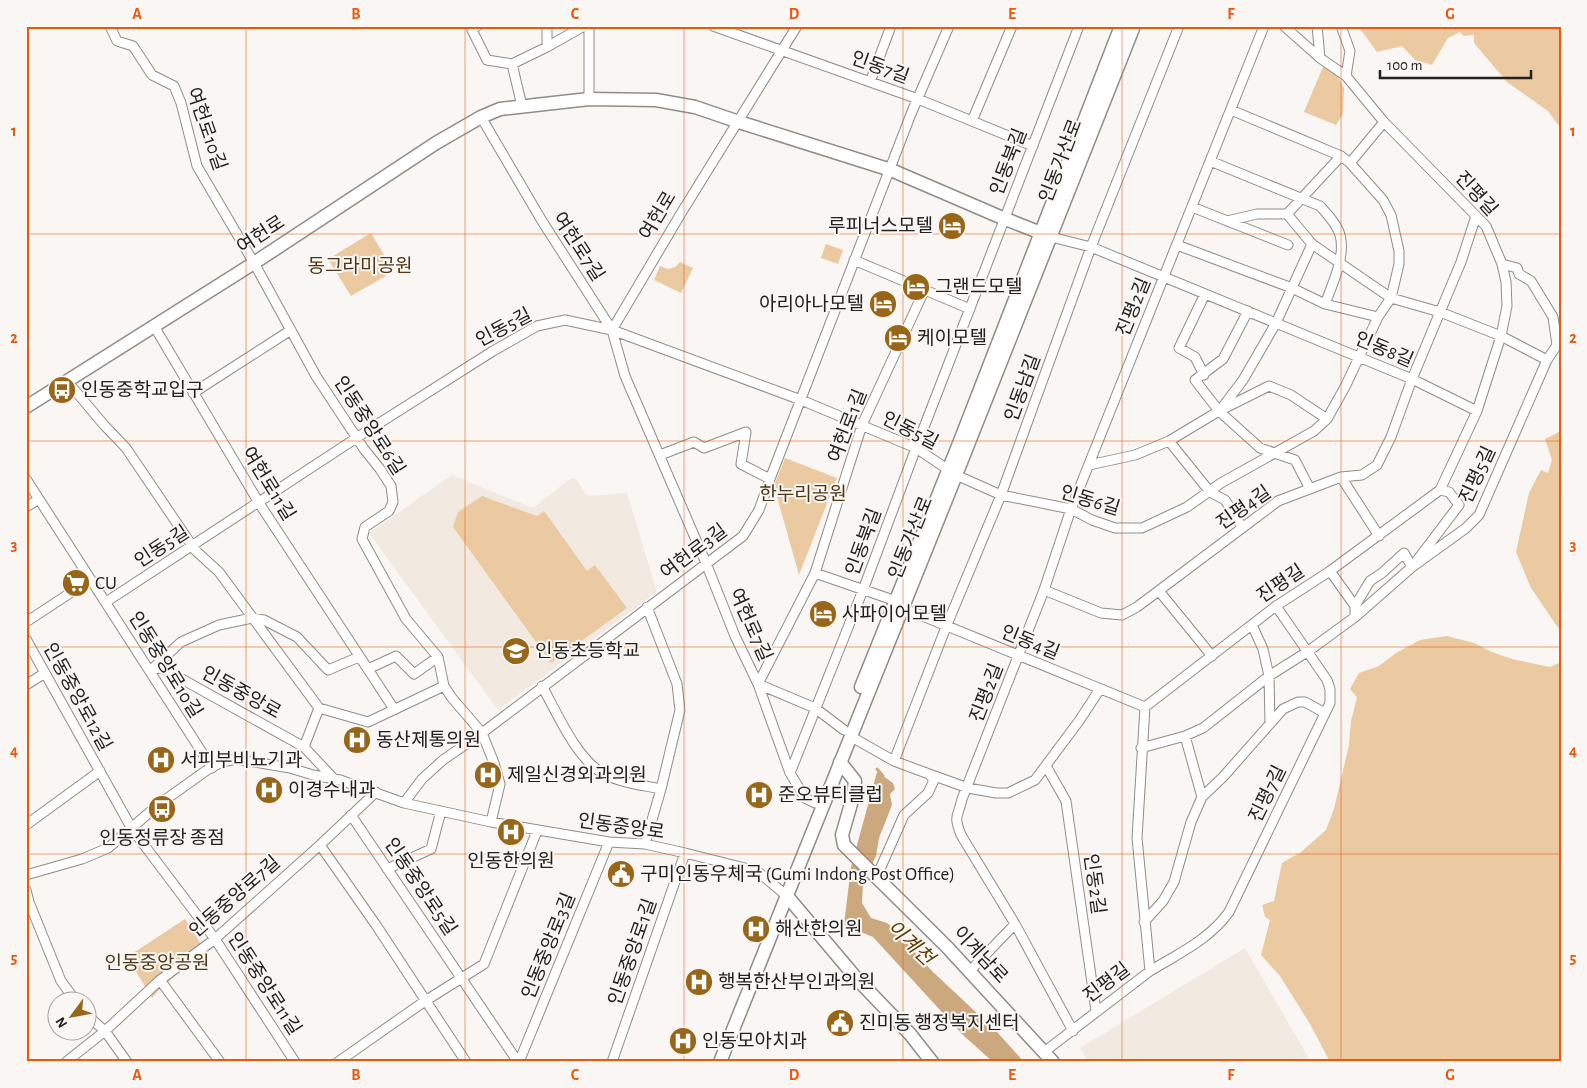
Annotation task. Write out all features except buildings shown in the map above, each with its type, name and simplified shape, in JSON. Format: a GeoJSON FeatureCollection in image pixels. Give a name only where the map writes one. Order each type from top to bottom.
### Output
{"type":"FeatureCollection","features":[{"type":"Feature","properties":{"kind":"street","name":"여헌로10길"},"geometry":{"type":"LineString","coordinates":[[110,26],[117,41],[133,46],[152,75],[174,86],[181,103],[198,166],[254,262]]}},
{"type":"Feature","properties":{"kind":"street"},"geometry":{"type":"LineString","coordinates":[[547,26],[547,47]]}},
{"type":"Feature","properties":{"kind":"street"},"geometry":{"type":"LineString","coordinates":[[475,28],[487,60],[512,64],[584,26]]}},
{"type":"Feature","properties":{"kind":"street"},"geometry":{"type":"LineString","coordinates":[[589,26],[589,99]]}},
{"type":"Feature","properties":{"kind":"street","name":"인동7길"},"geometry":{"type":"LineString","coordinates":[[713,26],[918,99],[1033,146]]}},
{"type":"Feature","properties":{"kind":"street"},"geometry":{"type":"LineString","coordinates":[[739,122],[797,26]]}},
{"type":"Feature","properties":{"kind":"street"},"geometry":{"type":"LineString","coordinates":[[890,170],[949,26]]}},
{"type":"Feature","properties":{"kind":"street"},"geometry":{"type":"LineString","coordinates":[[972,121],[1012,26]]}},
{"type":"Feature","properties":{"kind":"street","name":"인동북길"},"geometry":{"type":"LineString","coordinates":[[790,773],[863,590],[1079,26]]}},
{"type":"Feature","properties":{"kind":"street","name":"인동가산로"},"geometry":{"type":"LineString","coordinates":[[1046,235],[1121,26]]}},
{"type":"Feature","properties":{"kind":"street","name":"인동가산로"},"geometry":{"type":"LineString","coordinates":[[720,1062],[784,893],[815,804],[847,733],[900,604],[1046,235],[1134,26]]}},
{"type":"Feature","properties":{"kind":"street","name":"인동남길"},"geometry":{"type":"LineString","coordinates":[[894,761],[946,627],[1001,496],[1091,246],[1180,26]]}},
{"type":"Feature","properties":{"kind":"street","name":"진평2길"},"geometry":{"type":"LineString","coordinates":[[1073,1031],[1015,924],[961,835],[956,814],[968,788],[1044,590],[1070,509],[1264,26]]}},
{"type":"Feature","properties":{"kind":"street","name":"진평길"},"geometry":{"type":"LineString","coordinates":[[1044,1052],[1150,971],[1137,838],[1145,707],[1276,606],[1330,571],[1440,490],[1477,411],[1501,336],[1507,306],[1506,282],[1502,264],[1486,226],[1384,122],[1346,76],[1320,58],[1284,26]]}},
{"type":"Feature","properties":{"kind":"street"},"geometry":{"type":"LineString","coordinates":[[1317,26],[1320,58]]}},
{"type":"Feature","properties":{"kind":"street"},"geometry":{"type":"LineString","coordinates":[[1341,26],[1350,51],[1346,76]]}},
{"type":"Feature","properties":{"kind":"street"},"geometry":{"type":"LineString","coordinates":[[870,82],[887,28]]}},
{"type":"Feature","properties":{"kind":"street"},"geometry":{"type":"LineString","coordinates":[[512,64],[522,106]]}},
{"type":"Feature","properties":{"kind":"street","name":"여헌로"},"geometry":{"type":"LineString","coordinates":[[26,407],[254,262],[436,143],[481,117],[500,109],[589,99],[656,100],[695,107],[890,170],[1046,235]]}},
{"type":"Feature","properties":{"kind":"street"},"geometry":{"type":"LineString","coordinates":[[1231,110],[1341,156],[1350,163],[1383,200],[1391,215],[1399,251],[1391,298],[1378,317],[1360,358]]}},
{"type":"Feature","properties":{"kind":"street","name":"여헌로7길"},"geometry":{"type":"LineString","coordinates":[[481,117],[542,221],[612,330],[625,376],[706,563],[735,636],[758,684],[790,773],[805,798],[815,804]]}},
{"type":"Feature","properties":{"kind":"street","name":"여헌로"},"geometry":{"type":"LineString","coordinates":[[612,330],[680,215],[739,122]]}},
{"type":"Feature","properties":{"kind":"street"},"geometry":{"type":"LineString","coordinates":[[1350,163],[1384,122]]}},
{"type":"Feature","properties":{"kind":"street"},"geometry":{"type":"LineString","coordinates":[[1227,221],[1258,214],[1287,214],[1341,156]]}},
{"type":"Feature","properties":{"kind":"street"},"geometry":{"type":"LineString","coordinates":[[1210,161],[1320,206],[1341,236],[1340,262],[1325,304]]}},
{"type":"Feature","properties":{"kind":"street","name":"여헌로3길"},"geometry":{"type":"LineString","coordinates":[[404,803],[422,779],[443,760],[482,733],[743,536],[759,510],[890,170]]}},
{"type":"Feature","properties":{"kind":"street"},"geometry":{"type":"LineString","coordinates":[[1192,207],[1288,245]]}},
{"type":"Feature","properties":{"kind":"street"},"geometry":{"type":"LineString","coordinates":[[1287,214],[1312,244],[1391,298],[1440,312],[1501,336],[1547,360]]}},
{"type":"Feature","properties":{"kind":"street","name":"진평4길"},"geometry":{"type":"LineString","coordinates":[[1044,590],[1101,613],[1122,615],[1160,591],[1242,527],[1278,502],[1341,478],[1362,474],[1377,466],[1391,437],[1412,379],[1461,262],[1476,216]]}},
{"type":"Feature","properties":{"kind":"street","name":"인동8길"},"geometry":{"type":"LineString","coordinates":[[1046,235],[1091,246],[1412,379],[1477,411]]}},
{"type":"Feature","properties":{"kind":"street"},"geometry":{"type":"LineString","coordinates":[[1219,411],[1243,380],[1276,323],[1312,244]]}},
{"type":"Feature","properties":{"kind":"street"},"geometry":{"type":"LineString","coordinates":[[1177,245],[1292,288],[1325,304],[1378,317]]}},
{"type":"Feature","properties":{"kind":"street"},"geometry":{"type":"LineString","coordinates":[[854,260],[970,309]]}},
{"type":"Feature","properties":{"kind":"street","name":"인동중앙로6길"},"geometry":{"type":"LineString","coordinates":[[254,262],[316,376],[391,486],[393,502],[389,511],[365,527],[362,539],[406,619],[438,657],[444,686],[482,733],[500,784],[491,822]]}},
{"type":"Feature","properties":{"kind":"street","name":"진평5길"},"geometry":{"type":"LineString","coordinates":[[1306,652],[1355,617],[1412,567],[1461,532],[1479,515],[1547,360],[1558,345],[1553,317],[1531,281],[1519,274],[1516,268],[1502,264]]}},
{"type":"Feature","properties":{"kind":"street","name":"여헌로1길"},"geometry":{"type":"LineString","coordinates":[[758,684],[814,573],[862,426],[924,291]]}},
{"type":"Feature","properties":{"kind":"street"},"geometry":{"type":"LineString","coordinates":[[1204,375],[1195,357],[1179,348],[1205,294]]}},
{"type":"Feature","properties":{"kind":"street"},"geometry":{"type":"LineString","coordinates":[[1248,311],[1223,359],[1196,380],[1219,411],[1260,448],[1295,460],[1310,489]]}},
{"type":"Feature","properties":{"kind":"street","name":"인동5길"},"geometry":{"type":"LineString","coordinates":[[106,602],[193,547],[357,438],[493,352],[537,326],[565,320],[612,330],[802,400],[916,448],[952,473]]}},
{"type":"Feature","properties":{"kind":"street","name":"여헌로11길"},"geometry":{"type":"LineString","coordinates":[[154,326],[260,503],[394,710]]}},
{"type":"Feature","properties":{"kind":"street"},"geometry":{"type":"LineString","coordinates":[[193,393],[291,330]]}},
{"type":"Feature","properties":{"kind":"street","name":"인동6길"},"geometry":{"type":"LineString","coordinates":[[952,473],[1001,496],[1070,509],[1092,520],[1115,528],[1142,528],[1187,507],[1221,483],[1314,431],[1327,419],[1360,358]]}},
{"type":"Feature","properties":{"kind":"street"},"geometry":{"type":"LineString","coordinates":[[66,381],[126,448],[193,547],[219,572],[319,708],[368,722],[444,686]]}},
{"type":"Feature","properties":{"kind":"street"},"geometry":{"type":"LineString","coordinates":[[1089,465],[1135,455],[1169,441],[1219,411],[1269,386],[1291,395],[1327,419]]}},
{"type":"Feature","properties":{"kind":"street"},"geometry":{"type":"LineString","coordinates":[[660,455],[694,442],[704,448],[746,432],[741,464],[770,479]]}},
{"type":"Feature","properties":{"kind":"street"},"geometry":{"type":"LineString","coordinates":[[1169,441],[1210,492],[1225,500],[1242,527]]}},
{"type":"Feature","properties":{"kind":"street"},"geometry":{"type":"LineString","coordinates":[[1341,478],[1379,536]]}},
{"type":"Feature","properties":{"kind":"street","name":"인동중앙로10길"},"geometry":{"type":"LineString","coordinates":[[26,479],[90,580],[151,669],[212,768]]}},
{"type":"Feature","properties":{"kind":"street"},"geometry":{"type":"LineString","coordinates":[[1355,617],[1355,606],[1370,581],[1382,574],[1404,554],[1412,567],[1460,505],[1449,492],[1440,490]]}},
{"type":"Feature","properties":{"kind":"street"},"geometry":{"type":"LineString","coordinates":[[26,507],[39,499]]}},
{"type":"Feature","properties":{"kind":"street","name":"진평길"},"geometry":{"type":"LineString","coordinates":[[1330,571],[1355,606]]}},
{"type":"Feature","properties":{"kind":"street","name":"인동북길"},"geometry":{"type":"LineString","coordinates":[[814,573],[863,590]]}},
{"type":"Feature","properties":{"kind":"street"},"geometry":{"type":"LineString","coordinates":[[26,622],[90,580]]}},
{"type":"Feature","properties":{"kind":"street","name":"인동4길"},"geometry":{"type":"LineString","coordinates":[[863,590],[900,604],[946,627],[1145,707]]}},
{"type":"Feature","properties":{"kind":"street"},"geometry":{"type":"LineString","coordinates":[[1160,591],[1212,656]]}},
{"type":"Feature","properties":{"kind":"street","name":"진평7길"},"geometry":{"type":"LineString","coordinates":[[1150,971],[1200,940],[1219,925],[1229,912],[1330,703],[1330,689],[1320,670],[1276,606]]}},
{"type":"Feature","properties":{"kind":"street"},"geometry":{"type":"LineString","coordinates":[[646,844],[680,710],[677,684],[647,608]]}},
{"type":"Feature","properties":{"kind":"street"},"geometry":{"type":"LineString","coordinates":[[151,669],[181,642],[219,625],[252,618],[264,620],[297,637],[328,670],[359,657]]}},
{"type":"Feature","properties":{"kind":"street","name":"진평길"},"geometry":{"type":"LineString","coordinates":[[1252,625],[1263,649],[1269,676],[1270,724]]}},
{"type":"Feature","properties":{"kind":"street","name":"인동중앙로12길"},"geometry":{"type":"LineString","coordinates":[[26,639],[132,829]]}},
{"type":"Feature","properties":{"kind":"street"},"geometry":{"type":"LineString","coordinates":[[1141,748],[1185,736],[1203,728],[1269,676],[1306,652]]}},
{"type":"Feature","properties":{"kind":"street"},"geometry":{"type":"LineString","coordinates":[[368,669],[396,656],[414,674],[438,657]]}},
{"type":"Feature","properties":{"kind":"street","name":"인동중앙로"},"geometry":{"type":"LineString","coordinates":[[151,669],[162,668],[304,747],[334,779]]}},
{"type":"Feature","properties":{"kind":"street"},"geometry":{"type":"LineString","coordinates":[[26,685],[45,673]]}},
{"type":"Feature","properties":{"kind":"street"},"geometry":{"type":"LineString","coordinates":[[758,684],[815,708],[847,733],[894,761],[968,788],[996,793],[1008,793],[1035,780],[1079,721],[1100,689]]}},
{"type":"Feature","properties":{"kind":"street"},"geometry":{"type":"LineString","coordinates":[[542,686],[581,755],[592,767],[618,780],[661,789]]}},
{"type":"Feature","properties":{"kind":"street"},"geometry":{"type":"LineString","coordinates":[[1144,922],[1163,901],[1174,882],[1191,822],[1202,797],[1223,777],[1283,709],[1298,702],[1306,702],[1325,713]]}},
{"type":"Feature","properties":{"kind":"street"},"geometry":{"type":"LineString","coordinates":[[304,747],[319,708]]}},
{"type":"Feature","properties":{"kind":"street","name":"인동가산로"},"geometry":{"type":"LineString","coordinates":[[712,1062],[840,762],[847,733]]}},
{"type":"Feature","properties":{"kind":"street"},"geometry":{"type":"LineString","coordinates":[[1185,736],[1202,797]]}},
{"type":"Feature","properties":{"kind":"street","name":"인동중앙로"},"geometry":{"type":"LineString","coordinates":[[26,875],[82,859],[108,848],[158,805],[222,762],[236,759],[290,768],[334,779],[404,803],[491,822],[609,842],[646,844],[685,853],[757,871],[784,893]]}},
{"type":"Feature","properties":{"kind":"street","name":"이계남로"},"geometry":{"type":"LineString","coordinates":[[840,762],[855,781],[854,797],[842,835],[844,845],[947,947],[1053,1062]]}},
{"type":"Feature","properties":{"kind":"street","name":"인동2길"},"geometry":{"type":"LineString","coordinates":[[1046,766],[1066,801],[1096,1011]]}},
{"type":"Feature","properties":{"kind":"street","name":"인동중앙로12길"},"geometry":{"type":"LineString","coordinates":[[26,825],[100,771]]}},
{"type":"Feature","properties":{"kind":"street"},"geometry":{"type":"LineString","coordinates":[[876,876],[904,815],[928,793],[934,780],[929,774]]}},
{"type":"Feature","properties":{"kind":"street","name":"인동중앙로7길"},"geometry":{"type":"LineString","coordinates":[[66,1062],[105,1031],[160,980],[215,939],[376,792]]}},
{"type":"Feature","properties":{"kind":"street"},"geometry":{"type":"LineString","coordinates":[[387,869],[432,849],[441,811]]}},
{"type":"Feature","properties":{"kind":"street","name":"인동중앙로5길"},"geometry":{"type":"LineString","coordinates":[[351,815],[462,979]]}},
{"type":"Feature","properties":{"kind":"street","name":"인동중앙로11길"},"geometry":{"type":"LineString","coordinates":[[132,829],[215,939],[295,1062]]}},
{"type":"Feature","properties":{"kind":"street"},"geometry":{"type":"LineString","coordinates":[[338,1062],[425,1001],[484,964],[537,831]]}},
{"type":"Feature","properties":{"kind":"street","name":"인동중앙로3길"},"geometry":{"type":"LineString","coordinates":[[518,1062],[609,842]]}},
{"type":"Feature","properties":{"kind":"street"},"geometry":{"type":"LineString","coordinates":[[320,845],[376,925],[466,1062]]}},
{"type":"Feature","properties":{"kind":"street","name":"인동중앙로1길"},"geometry":{"type":"LineString","coordinates":[[612,1062],[685,853]]}},
{"type":"Feature","properties":{"kind":"street"},"geometry":{"type":"LineString","coordinates":[[26,890],[60,981],[67,990]]}},
{"type":"Feature","properties":{"kind":"street"},"geometry":{"type":"LineString","coordinates":[[784,893],[857,979],[910,1034],[932,1062]]}},
{"type":"Feature","properties":{"kind":"street"},"geometry":{"type":"LineString","coordinates":[[969,972],[1015,924]]}},
{"type":"Feature","properties":{"kind":"street","name":"인동중앙로3길"},"geometry":{"type":"LineString","coordinates":[[462,979],[518,1062]]}},
{"type":"Feature","properties":{"kind":"street"},"geometry":{"type":"LineString","coordinates":[[160,980],[220,1062]]}},
{"type":"Feature","properties":{"kind":"street"},"geometry":{"type":"LineString","coordinates":[[98,1025],[105,1031],[127,1062]]}},
{"type":"Feature","properties":{"kind":"shaded area","name":"인동초등학교"},"geometry":{"type":"Polygon","coordinates":[[[452,475],[533,508],[571,478],[576,479],[586,494],[591,496],[627,493],[657,592],[498,710],[369,533],[452,475]]]}},
{"type":"Feature","properties":{"kind":"shaded area","name":"이계천"},"geometry":{"type":"Polygon","coordinates":[[[877,772],[893,783],[895,789],[890,794],[892,805],[879,838],[876,856],[863,882],[862,903],[871,918],[887,923],[892,927],[932,971],[997,1032],[1024,1062],[993,1062],[962,1034],[873,937],[844,925],[851,867],[877,772]]]}},
{"type":"Feature","properties":{"kind":"shaded area"},"geometry":{"type":"Polygon","coordinates":[[[1245,948],[1311,1062],[1088,1062],[1080,1048],[1245,948]]]}},
{"type":"Feature","properties":{"kind":"green space"},"geometry":{"type":"Polygon","coordinates":[[[1358,26],[1561,26],[1561,129],[1548,111],[1507,82],[1474,43],[1474,35],[1464,36],[1460,32],[1448,38],[1432,65],[1415,60],[1402,46],[1377,52],[1358,26]]]}},
{"type":"Feature","properties":{"kind":"green space"},"geometry":{"type":"Polygon","coordinates":[[[1323,67],[1335,71],[1344,88],[1343,114],[1336,125],[1304,112],[1323,67]]]}},
{"type":"Feature","properties":{"kind":"green space","name":"동그라미공원"},"geometry":{"type":"Polygon","coordinates":[[[371,233],[393,270],[351,296],[328,259],[371,233]]]}},
{"type":"Feature","properties":{"kind":"green space"},"geometry":{"type":"Polygon","coordinates":[[[826,244],[843,250],[838,264],[821,258],[826,244]]]}},
{"type":"Feature","properties":{"kind":"green space"},"geometry":{"type":"Polygon","coordinates":[[[680,262],[693,268],[681,293],[654,280],[660,266],[668,269],[675,267],[680,262]]]}},
{"type":"Feature","properties":{"kind":"green space"},"geometry":{"type":"Polygon","coordinates":[[[1561,431],[1561,632],[1531,588],[1516,552],[1529,493],[1541,470],[1548,473],[1552,460],[1545,439],[1561,431]]]}},
{"type":"Feature","properties":{"kind":"green space","name":"한누리공원"},"geometry":{"type":"Polygon","coordinates":[[[785,458],[837,478],[799,575],[774,486],[785,458]]]}},
{"type":"Feature","properties":{"kind":"green space"},"geometry":{"type":"Polygon","coordinates":[[[482,496],[537,516],[544,511],[587,571],[595,565],[627,608],[551,663],[453,527],[458,512],[482,496]]]}},
{"type":"Feature","properties":{"kind":"green space"},"geometry":{"type":"Polygon","coordinates":[[[1447,636],[1474,643],[1512,659],[1550,667],[1561,662],[1561,1062],[1330,1062],[1310,1024],[1280,976],[1261,955],[1270,920],[1265,917],[1262,905],[1274,901],[1282,863],[1301,852],[1326,830],[1334,809],[1349,745],[1351,721],[1357,697],[1350,689],[1359,673],[1379,666],[1396,653],[1420,640],[1447,636]]]}},
{"type":"Feature","properties":{"kind":"green space","name":"인동중앙공원"},"geometry":{"type":"Polygon","coordinates":[[[185,919],[205,950],[152,998],[127,957],[185,919]]]}},
{"type":"Feature","properties":{"kind":"waterway","name":"이계천"},"geometry":{"type":"LineString","coordinates":[[877,769],[883,776]]}},
{"type":"Feature","properties":{"kind":"place","name":"루피너스모텔"},"geometry":{"type":"Point","coordinates":[952,226]}},
{"type":"Feature","properties":{"kind":"place","name":"그랜드모텔"},"geometry":{"type":"Point","coordinates":[916,287]}},
{"type":"Feature","properties":{"kind":"place","name":"아리아나모텔"},"geometry":{"type":"Point","coordinates":[883,304]}},
{"type":"Feature","properties":{"kind":"place","name":"케이모텔"},"geometry":{"type":"Point","coordinates":[898,338]}},
{"type":"Feature","properties":{"kind":"place","name":"인동중학교입구"},"geometry":{"type":"Point","coordinates":[62,390]}},
{"type":"Feature","properties":{"kind":"place","name":"CU"},"geometry":{"type":"Point","coordinates":[76,583]}},
{"type":"Feature","properties":{"kind":"place","name":"사파이어모텔"},"geometry":{"type":"Point","coordinates":[823,614]}},
{"type":"Feature","properties":{"kind":"place","name":"인동초등학교"},"geometry":{"type":"Point","coordinates":[516,651]}},
{"type":"Feature","properties":{"kind":"place","name":"동산제통의원"},"geometry":{"type":"Point","coordinates":[357,740]}},
{"type":"Feature","properties":{"kind":"place","name":"서피부비뇨기과"},"geometry":{"type":"Point","coordinates":[161,760]}},
{"type":"Feature","properties":{"kind":"place","name":"제일신경외과의원"},"geometry":{"type":"Point","coordinates":[488,775]}},
{"type":"Feature","properties":{"kind":"place","name":"이경수내과"},"geometry":{"type":"Point","coordinates":[269,790]}},
{"type":"Feature","properties":{"kind":"place","name":"준오뷰티클럽"},"geometry":{"type":"Point","coordinates":[759,795]}},
{"type":"Feature","properties":{"kind":"place","name":"인동정류장 종점"},"geometry":{"type":"Point","coordinates":[162,809]}},
{"type":"Feature","properties":{"kind":"place","name":"인동한의원"},"geometry":{"type":"Point","coordinates":[511,832]}},
{"type":"Feature","properties":{"kind":"place","name":"구미인동우체국 (Gumi Indong Post Office)"},"geometry":{"type":"Point","coordinates":[621,874]}},
{"type":"Feature","properties":{"kind":"place","name":"해산한의원"},"geometry":{"type":"Point","coordinates":[756,929]}},
{"type":"Feature","properties":{"kind":"place","name":"행복한산부인과의원"},"geometry":{"type":"Point","coordinates":[699,982]}},
{"type":"Feature","properties":{"kind":"place","name":"진미동 행정복지센터"},"geometry":{"type":"Point","coordinates":[840,1023]}},
{"type":"Feature","properties":{"kind":"place","name":"인동모아치과"},"geometry":{"type":"Point","coordinates":[683,1041]}}]}
